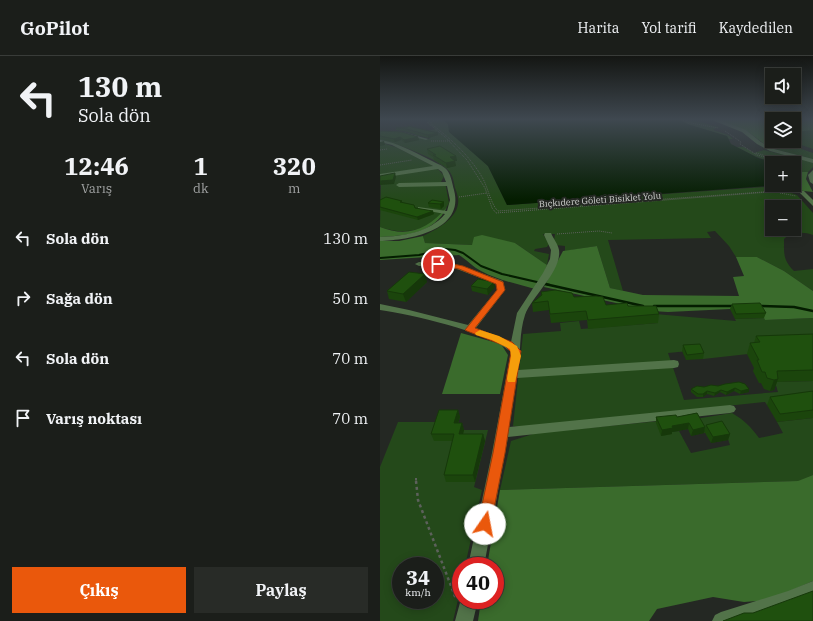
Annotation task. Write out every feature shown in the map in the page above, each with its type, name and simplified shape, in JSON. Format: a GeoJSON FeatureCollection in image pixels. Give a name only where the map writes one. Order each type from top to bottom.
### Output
{"type":"FeatureCollection","features":[{"type":"Feature","properties":{"kind":"street"},"geometry":{"type":"LineString","coordinates":[[380,239],[399,238],[422,232],[437,225],[448,213],[454,203],[447,174],[439,167],[399,146]]}},
{"type":"Feature","properties":{"kind":"street"},"geometry":{"type":"LineString","coordinates":[[765,146],[772,150],[813,161]]}},
{"type":"Feature","properties":{"kind":"street"},"geometry":{"type":"LineString","coordinates":[[380,176],[439,167]]}},
{"type":"Feature","properties":{"kind":"street"},"geometry":{"type":"LineString","coordinates":[[813,172],[811,175],[813,182]]}},
{"type":"Feature","properties":{"kind":"street"},"geometry":{"type":"LineString","coordinates":[[399,185],[450,184]]}},
{"type":"Feature","properties":{"kind":"street"},"geometry":{"type":"LineString","coordinates":[[804,194],[813,204]]}},
{"type":"Feature","properties":{"kind":"street"},"geometry":{"type":"LineString","coordinates":[[418,208],[448,213]]}},
{"type":"Feature","properties":{"kind":"street"},"geometry":{"type":"LineString","coordinates":[[478,557],[503,433],[516,356],[515,350],[521,315],[528,301],[541,284],[555,252],[548,235]]}},
{"type":"Feature","properties":{"kind":"street"},"geometry":{"type":"LineString","coordinates":[[419,264],[450,264],[500,283],[501,290],[470,330]]}},
{"type":"Feature","properties":{"kind":"street"},"geometry":{"type":"LineString","coordinates":[[380,307],[404,310],[470,330],[502,341],[515,350]]}},
{"type":"Feature","properties":{"kind":"street"},"geometry":{"type":"LineString","coordinates":[[513,374],[674,364]]}},
{"type":"Feature","properties":{"kind":"street"},"geometry":{"type":"LineString","coordinates":[[503,433],[730,409]]}},
{"type":"Feature","properties":{"kind":"street"},"geometry":{"type":"LineString","coordinates":[[721,621],[788,599],[813,589]]}},
{"type":"Feature","properties":{"kind":"street"},"geometry":{"type":"LineString","coordinates":[[465,620],[467,609]]}},
{"type":"Feature","properties":{"kind":"path","name":"Bıçkıdere Göleti Bisiklet Yolu"},"geometry":{"type":"LineString","coordinates":[[455,146],[474,167],[487,193],[493,211],[503,213],[784,192]]}},
{"type":"Feature","properties":{"kind":"path"},"geometry":{"type":"LineString","coordinates":[[457,146],[476,167],[488,189],[494,206],[498,211],[765,191]]}},
{"type":"Feature","properties":{"kind":"path"},"geometry":{"type":"LineString","coordinates":[[744,146],[754,153],[765,156]]}},
{"type":"Feature","properties":{"kind":"path"},"geometry":{"type":"LineString","coordinates":[[754,153],[766,156]]}},
{"type":"Feature","properties":{"kind":"path"},"geometry":{"type":"LineString","coordinates":[[380,165],[423,158]]}},
{"type":"Feature","properties":{"kind":"path"},"geometry":{"type":"LineString","coordinates":[[453,198],[487,193]]}},
{"type":"Feature","properties":{"kind":"path"},"geometry":{"type":"LineString","coordinates":[[779,193],[804,194]]}},
{"type":"Feature","properties":{"kind":"path"},"geometry":{"type":"LineString","coordinates":[[548,235],[599,231],[612,233]]}},
{"type":"Feature","properties":{"kind":"path"},"geometry":{"type":"LineString","coordinates":[[416,478],[418,500],[465,620]]}},
{"type":"Feature","properties":{"kind":"green space"},"geometry":{"type":"Polygon","coordinates":[[[380,146],[398,148],[435,167],[380,176],[380,146]]]}},
{"type":"Feature","properties":{"kind":"green space"},"geometry":{"type":"Polygon","coordinates":[[[402,146],[466,146],[488,166],[507,205],[765,187],[765,192],[801,192],[801,190],[802,192],[791,193],[797,195],[813,213],[813,235],[801,233],[801,200],[765,200],[765,236],[788,236],[784,239],[786,260],[794,271],[813,269],[813,291],[784,271],[757,257],[736,257],[729,246],[715,231],[707,232],[711,238],[608,240],[623,291],[610,288],[597,246],[565,251],[565,246],[556,245],[554,240],[555,234],[543,234],[549,244],[547,247],[535,249],[534,251],[549,254],[547,265],[515,243],[472,245],[425,243],[423,236],[434,231],[445,223],[454,214],[458,204],[458,198],[449,171],[444,166],[402,146]]]}},
{"type":"Feature","properties":{"kind":"green space"},"geometry":{"type":"Polygon","coordinates":[[[737,147],[744,147],[754,153],[764,150],[789,156],[765,156],[765,159],[737,147]]]}},
{"type":"Feature","properties":{"kind":"green space"},"geometry":{"type":"Polygon","coordinates":[[[772,148],[798,148],[813,153],[813,159],[772,148]]]}},
{"type":"Feature","properties":{"kind":"green space"},"geometry":{"type":"Polygon","coordinates":[[[801,159],[813,163],[813,167],[808,172],[801,172],[801,159]]]}},
{"type":"Feature","properties":{"kind":"green space"},"geometry":{"type":"Polygon","coordinates":[[[437,168],[444,176],[441,182],[445,182],[449,203],[443,212],[428,225],[410,231],[390,230],[380,227],[381,177],[437,168]]]}},
{"type":"Feature","properties":{"kind":"green space"},"geometry":{"type":"Polygon","coordinates":[[[801,172],[808,172],[806,179],[813,192],[801,191],[801,172]]]}},
{"type":"Feature","properties":{"kind":"green space"},"geometry":{"type":"Polygon","coordinates":[[[447,207],[442,216],[427,228],[400,236],[380,237],[380,227],[400,232],[417,229],[432,221],[447,207]]]}},
{"type":"Feature","properties":{"kind":"green space"},"geometry":{"type":"Polygon","coordinates":[[[482,235],[515,243],[547,265],[535,289],[508,282],[487,274],[459,255],[380,260],[380,241],[399,241],[423,236],[425,243],[472,245],[474,237],[482,235]]]}},
{"type":"Feature","properties":{"kind":"green space"},"geometry":{"type":"Polygon","coordinates":[[[597,246],[610,288],[643,295],[739,296],[733,277],[744,276],[736,257],[757,257],[784,271],[813,291],[813,318],[765,320],[764,318],[730,309],[668,312],[652,311],[544,287],[563,251],[597,246]]]}},
{"type":"Feature","properties":{"kind":"green space"},"geometry":{"type":"Polygon","coordinates":[[[655,314],[736,321],[735,319],[764,318],[765,320],[813,318],[813,344],[757,353],[703,359],[699,350],[668,353],[684,400],[778,392],[775,382],[813,381],[813,399],[767,405],[765,402],[538,426],[513,426],[523,334],[561,331],[560,323],[579,321],[581,329],[658,323],[655,314]]]}},
{"type":"Feature","properties":{"kind":"green space"},"geometry":{"type":"Polygon","coordinates":[[[461,333],[501,344],[508,355],[500,394],[442,394],[461,333]]]}},
{"type":"Feature","properties":{"kind":"green space"},"geometry":{"type":"Polygon","coordinates":[[[732,413],[747,424],[759,438],[783,433],[777,422],[813,418],[813,475],[799,481],[500,490],[511,441],[536,433],[660,421],[671,432],[679,431],[691,453],[730,445],[728,439],[704,431],[704,433],[695,419],[732,413]]]}},
{"type":"Feature","properties":{"kind":"green space"},"geometry":{"type":"Polygon","coordinates":[[[460,417],[456,430],[488,430],[474,487],[482,490],[467,557],[452,557],[452,609],[456,609],[453,621],[380,621],[380,467],[398,422],[440,422],[460,417]]]}},
{"type":"Feature","properties":{"kind":"green space"},"geometry":{"type":"Polygon","coordinates":[[[813,475],[813,581],[769,600],[744,602],[713,597],[657,609],[649,621],[478,621],[480,609],[504,609],[504,557],[489,557],[500,490],[798,481],[813,475]]]}},
{"type":"Feature","properties":{"kind":"shaded area"},"geometry":{"type":"Polygon","coordinates":[[[465,146],[736,146],[765,160],[765,186],[507,205],[488,166],[465,146]]]}},
{"type":"Feature","properties":{"kind":"building"},"geometry":{"type":"Polygon","coordinates":[[[441,146],[456,156],[450,157],[455,161],[446,163],[433,155],[436,155],[427,149],[441,146]]]}},
{"type":"Feature","properties":{"kind":"building"},"geometry":{"type":"Polygon","coordinates":[[[395,173],[393,180],[380,181],[380,176],[395,173]]]}},
{"type":"Feature","properties":{"kind":"building"},"geometry":{"type":"Polygon","coordinates":[[[386,197],[414,205],[415,208],[433,211],[417,217],[380,207],[380,200],[386,197]]]}},
{"type":"Feature","properties":{"kind":"building"},"geometry":{"type":"Polygon","coordinates":[[[432,200],[444,202],[440,204],[428,203],[432,200]]]}},
{"type":"Feature","properties":{"kind":"building"},"geometry":{"type":"Polygon","coordinates":[[[409,272],[425,274],[403,294],[387,291],[409,272]]]}},
{"type":"Feature","properties":{"kind":"building"},"geometry":{"type":"Polygon","coordinates":[[[478,279],[494,282],[487,289],[471,286],[478,279]]]}},
{"type":"Feature","properties":{"kind":"building"},"geometry":{"type":"Polygon","coordinates":[[[555,290],[572,293],[574,297],[603,297],[606,305],[627,303],[628,306],[656,306],[659,314],[588,320],[586,311],[550,314],[548,301],[532,303],[542,295],[541,292],[555,290]]]}},
{"type":"Feature","properties":{"kind":"building"},"geometry":{"type":"Polygon","coordinates":[[[760,303],[766,313],[736,314],[732,304],[760,303]]]}},
{"type":"Feature","properties":{"kind":"building"},"geometry":{"type":"Polygon","coordinates":[[[813,334],[813,370],[777,371],[778,379],[774,380],[767,378],[765,372],[762,372],[757,360],[759,360],[750,343],[760,342],[756,336],[813,334]]]}},
{"type":"Feature","properties":{"kind":"building"},"geometry":{"type":"Polygon","coordinates":[[[700,344],[704,353],[687,355],[683,345],[700,344]]]}},
{"type":"Feature","properties":{"kind":"building"},"geometry":{"type":"Polygon","coordinates":[[[739,382],[745,384],[749,389],[741,391],[735,388],[727,392],[721,390],[715,393],[707,391],[703,394],[698,394],[691,389],[697,386],[718,386],[739,382]]]}},
{"type":"Feature","properties":{"kind":"building"},"geometry":{"type":"Polygon","coordinates":[[[813,391],[813,410],[780,414],[770,397],[813,391]]]}},
{"type":"Feature","properties":{"kind":"building"},"geometry":{"type":"Polygon","coordinates":[[[439,410],[458,410],[454,423],[462,423],[459,434],[483,434],[473,475],[444,475],[454,434],[431,434],[439,410]]]}},
{"type":"Feature","properties":{"kind":"building"},"geometry":{"type":"Polygon","coordinates":[[[697,413],[705,427],[693,430],[689,423],[672,426],[673,428],[662,430],[656,417],[676,415],[677,417],[697,413]]]}},
{"type":"Feature","properties":{"kind":"building"},"geometry":{"type":"Polygon","coordinates":[[[722,421],[730,434],[713,437],[706,425],[722,421]]]}},
{"type":"Feature","properties":{"kind":"building"},"geometry":{"type":"Polygon","coordinates":[[[813,591],[813,621],[723,621],[744,613],[753,613],[813,591]]]}},
{"type":"Feature","properties":{"kind":"waterway"},"geometry":{"type":"LineString","coordinates":[[380,258],[419,255],[446,249],[455,250],[463,253],[481,266],[502,274],[550,285]]}},
{"type":"Feature","properties":{"kind":"waterway"},"geometry":{"type":"LineString","coordinates":[[545,284],[643,306]]}},
{"type":"Feature","properties":{"kind":"waterway"},"geometry":{"type":"LineString","coordinates":[[654,306],[733,306]]}},
{"type":"Feature","properties":{"kind":"waterway"},"geometry":{"type":"LineString","coordinates":[[760,306],[794,307],[813,311]]}},
{"type":"Feature","properties":{"kind":"slow traffic"},"geometry":{"type":"LineString","coordinates":[[480,333],[496,338],[514,348],[516,351],[516,356],[512,379]]}},
{"type":"Feature","properties":{"kind":"route"},"geometry":{"type":"LineString","coordinates":[[438,264],[450,264],[460,267],[500,283],[501,290],[470,330],[496,338],[509,344],[516,351],[499,453],[485,524]]}}]}
